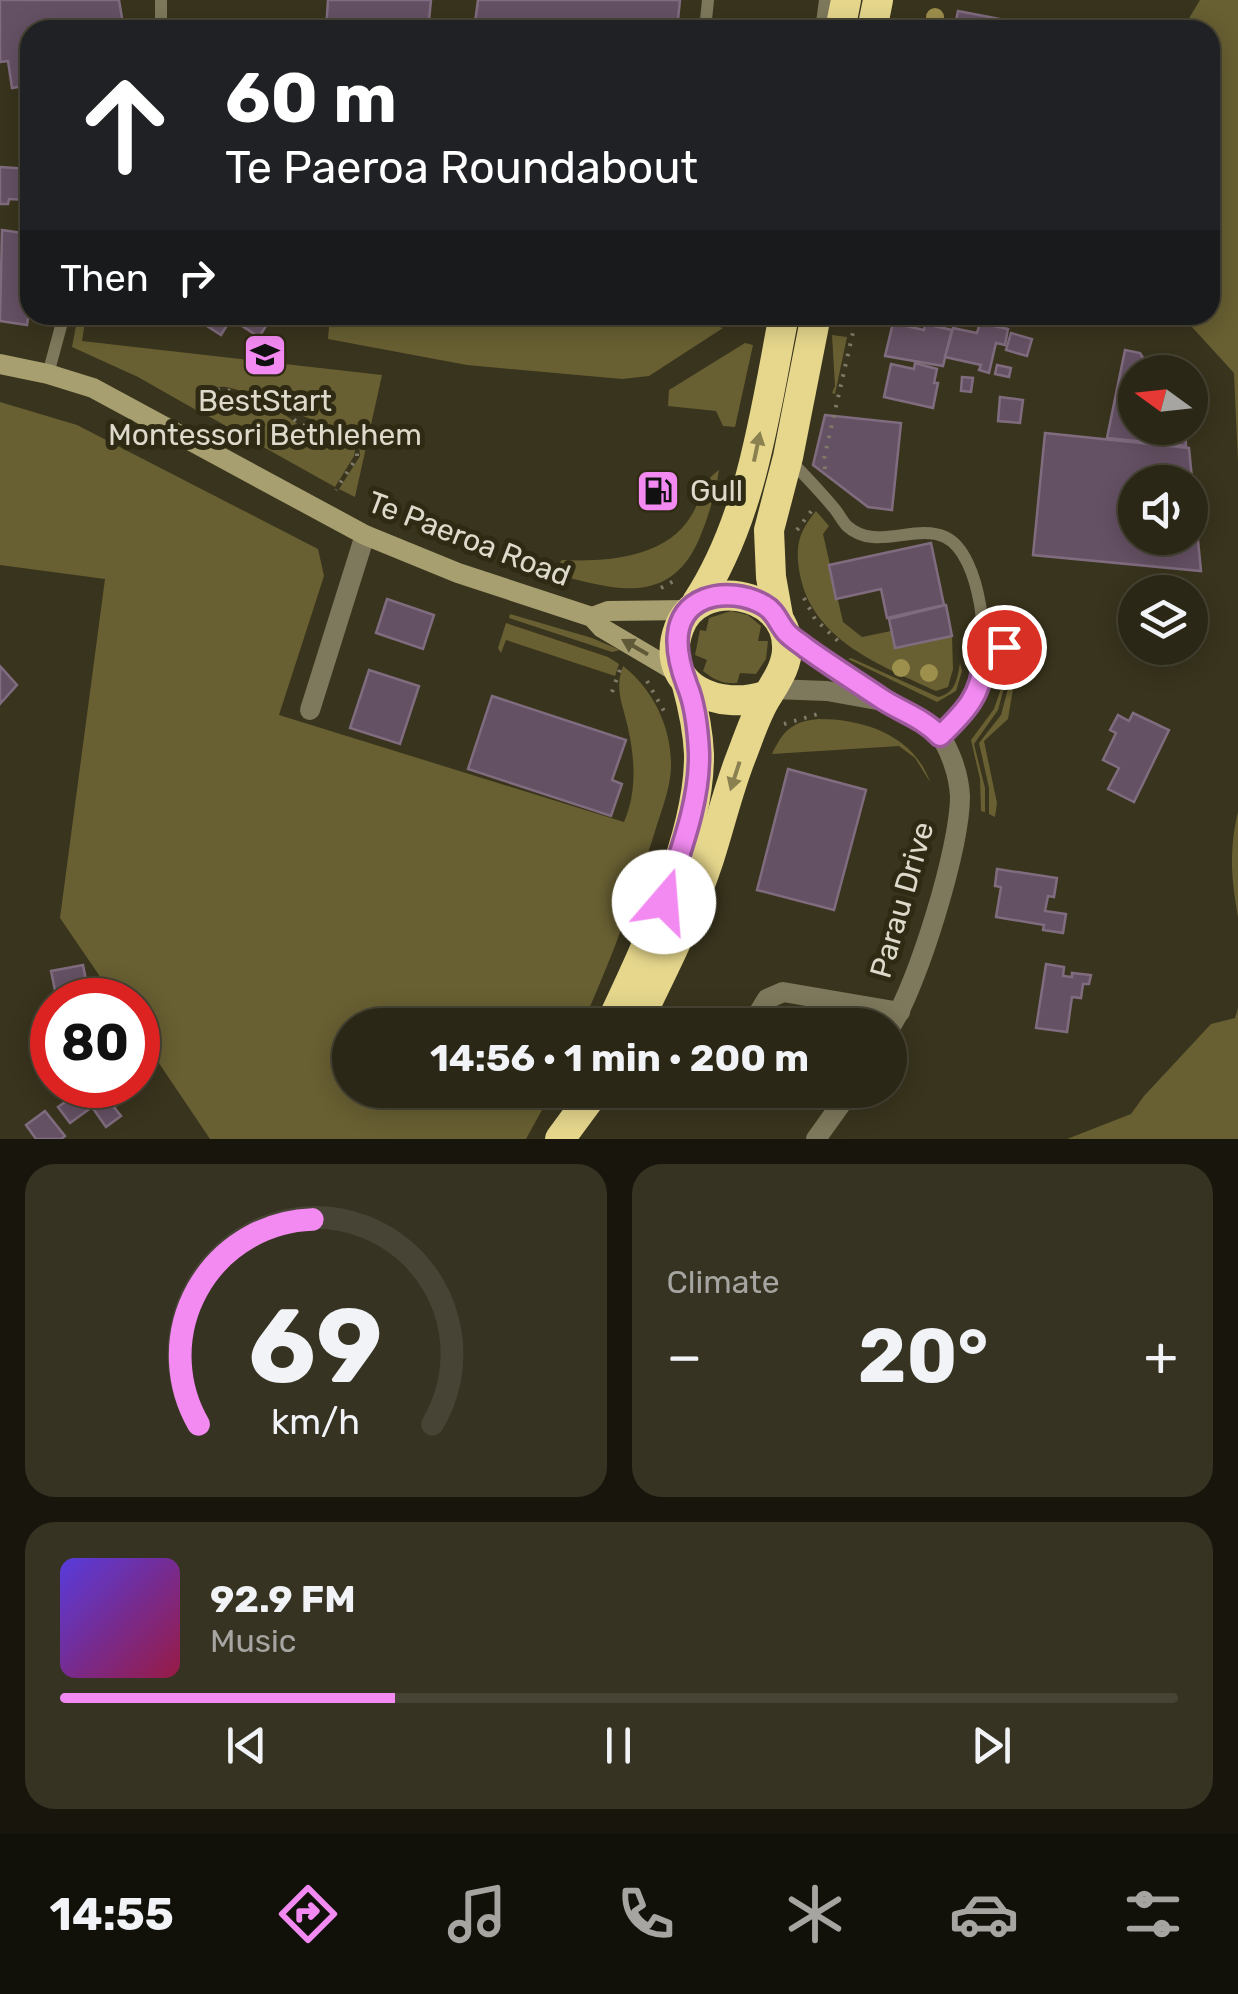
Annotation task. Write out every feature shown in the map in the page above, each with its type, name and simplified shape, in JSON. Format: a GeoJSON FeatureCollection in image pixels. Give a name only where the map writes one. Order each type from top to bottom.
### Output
{"type":"FeatureCollection","features":[{"type":"Feature","properties":{"kind":"highway"},"geometry":{"type":"LineString","coordinates":[[617,1008],[664,902],[693,804],[699,752],[676,641],[724,556],[743,498],[782,325]]}},
{"type":"Feature","properties":{"kind":"highway"},"geometry":{"type":"LineString","coordinates":[[645,1008],[681,936],[740,760],[788,649],[771,577],[769,530],[814,325]]}},
{"type":"Feature","properties":{"kind":"highway"},"geometry":{"type":"LineString","coordinates":[[693,606],[711,596],[741,596],[767,606],[781,624]]}},
{"type":"Feature","properties":{"kind":"highway"},"geometry":{"type":"LineString","coordinates":[[684,679],[703,694],[734,702],[770,692]]}},
{"type":"Feature","properties":{"kind":"highway"},"geometry":{"type":"LineString","coordinates":[[564,1133],[574,1108]]}},
{"type":"Feature","properties":{"kind":"highway"},"geometry":{"type":"LineString","coordinates":[[564,1133],[583,1108]]}},
{"type":"Feature","properties":{"kind":"street","name":"Te Paeroa Road"},"geometry":{"type":"LineString","coordinates":[[0,364],[48,374],[106,394],[365,534],[458,574],[592,616],[602,628],[684,679]]}},
{"type":"Feature","properties":{"kind":"street"},"geometry":{"type":"LineString","coordinates":[[310,710],[365,534]]}},
{"type":"Feature","properties":{"kind":"street","name":"Te Paeroa Road"},"geometry":{"type":"LineString","coordinates":[[592,616],[608,611],[693,606]]}},
{"type":"Feature","properties":{"kind":"street"},"geometry":{"type":"LineString","coordinates":[[781,624],[884,700],[924,720],[940,736]]}},
{"type":"Feature","properties":{"kind":"street"},"geometry":{"type":"LineString","coordinates":[[770,692],[827,691],[884,700]]}},
{"type":"Feature","properties":{"kind":"street","name":"Parau Drive"},"geometry":{"type":"LineString","coordinates":[[900,1008],[930,931],[958,813],[958,781],[940,736]]}},
{"type":"Feature","properties":{"kind":"street"},"geometry":{"type":"LineString","coordinates":[[761,1008],[767,999],[783,992],[847,1008]]}},
{"type":"Feature","properties":{"kind":"street"},"geometry":{"type":"LineString","coordinates":[[816,1139],[838,1108]]}},
{"type":"Feature","properties":{"kind":"lane"},"geometry":{"type":"LineString","coordinates":[[48,374],[61,325]]}},
{"type":"Feature","properties":{"kind":"lane"},"geometry":{"type":"LineString","coordinates":[[788,457],[848,527],[882,538],[933,533],[960,548],[978,594],[982,678],[970,705],[940,736]]}},
{"type":"Feature","properties":{"kind":"lane"},"geometry":{"type":"LineString","coordinates":[[983,659],[1026,634]]}},
{"type":"Feature","properties":{"kind":"path"},"geometry":{"type":"LineString","coordinates":[[827,478],[824,459],[855,325]]}},
{"type":"Feature","properties":{"kind":"path"},"geometry":{"type":"LineString","coordinates":[[198,412],[213,390],[223,389],[282,408],[290,418],[311,428],[334,427],[357,436],[357,458],[336,490]]}},
{"type":"Feature","properties":{"kind":"path"},"geometry":{"type":"LineString","coordinates":[[796,539],[797,531],[814,508]]}},
{"type":"Feature","properties":{"kind":"path"},"geometry":{"type":"LineString","coordinates":[[654,591],[680,577]]}},
{"type":"Feature","properties":{"kind":"path"},"geometry":{"type":"LineString","coordinates":[[800,586],[815,619],[847,648]]}},
{"type":"Feature","properties":{"kind":"path"},"geometry":{"type":"LineString","coordinates":[[612,692],[625,661]]}},
{"type":"Feature","properties":{"kind":"path"},"geometry":{"type":"LineString","coordinates":[[645,678],[664,712]]}},
{"type":"Feature","properties":{"kind":"path"},"geometry":{"type":"LineString","coordinates":[[780,727],[804,716],[820,714]]}},
{"type":"Feature","properties":{"kind":"shaded area"},"geometry":{"type":"Polygon","coordinates":[[[1200,0],[1238,0],[1238,463],[1234,373],[1190,325],[1220,325],[1220,20],[1188,20],[1200,0]]]}},
{"type":"Feature","properties":{"kind":"shaded area"},"geometry":{"type":"Polygon","coordinates":[[[76,325],[84,325],[82,341],[382,375],[355,497],[339,489],[360,456],[358,433],[226,387],[211,390],[196,410],[138,377],[72,347],[76,325]]]}},
{"type":"Feature","properties":{"kind":"shaded area"},"geometry":{"type":"Polygon","coordinates":[[[329,325],[723,328],[649,376],[622,379],[467,365],[328,339],[329,325]]]}},
{"type":"Feature","properties":{"kind":"shaded area"},"geometry":{"type":"Polygon","coordinates":[[[832,335],[847,337],[835,394],[832,393],[832,335]]]}},
{"type":"Feature","properties":{"kind":"shaded area"},"geometry":{"type":"Polygon","coordinates":[[[745,343],[753,345],[735,427],[723,426],[716,411],[668,406],[669,390],[745,343]]]}},
{"type":"Feature","properties":{"kind":"shaded area"},"geometry":{"type":"Polygon","coordinates":[[[217,392],[251,399],[280,411],[304,429],[337,431],[334,441],[346,445],[349,436],[356,443],[354,456],[335,487],[201,412],[217,392]]]}},
{"type":"Feature","properties":{"kind":"shaded area"},"geometry":{"type":"Polygon","coordinates":[[[0,402],[77,425],[318,549],[324,576],[279,715],[624,822],[634,776],[619,690],[623,666],[634,676],[652,699],[664,725],[670,753],[669,784],[631,903],[589,1008],[332,1008],[332,1108],[543,1108],[526,1139],[210,1139],[160,1065],[160,978],[101,978],[60,918],[105,579],[0,565],[0,402]]]}},
{"type":"Feature","properties":{"kind":"shaded area"},"geometry":{"type":"Polygon","coordinates":[[[719,470],[700,537],[673,575],[656,584],[617,588],[551,573],[562,560],[616,558],[666,541],[691,516],[705,485],[719,470]]]}},
{"type":"Feature","properties":{"kind":"shaded area"},"geometry":{"type":"Polygon","coordinates":[[[816,511],[829,526],[823,534],[843,622],[862,637],[891,631],[896,648],[952,636],[953,669],[948,687],[936,691],[873,661],[835,634],[819,617],[807,598],[798,556],[799,540],[816,511]]]}},
{"type":"Feature","properties":{"kind":"shaded area"},"geometry":{"type":"Polygon","coordinates":[[[731,611],[748,615],[761,626],[758,641],[768,641],[766,659],[756,674],[740,673],[737,683],[711,677],[703,671],[707,660],[695,655],[700,630],[706,631],[709,618],[731,611]]]}},
{"type":"Feature","properties":{"kind":"shaded area"},"geometry":{"type":"Polygon","coordinates":[[[510,614],[620,650],[612,652],[509,618],[510,614]]]}},
{"type":"Feature","properties":{"kind":"shaded area"},"geometry":{"type":"Polygon","coordinates":[[[506,623],[608,657],[619,664],[615,676],[506,640],[501,653],[498,648],[506,623]]]}},
{"type":"Feature","properties":{"kind":"shaded area"},"geometry":{"type":"Polygon","coordinates":[[[848,659],[938,697],[952,689],[960,663],[962,671],[956,691],[937,702],[848,659]]]}},
{"type":"Feature","properties":{"kind":"shaded area"},"geometry":{"type":"Polygon","coordinates":[[[1009,669],[998,710],[974,744],[985,788],[985,812],[981,811],[980,779],[971,740],[994,709],[1004,671],[1009,669]]]}},
{"type":"Feature","properties":{"kind":"shaded area"},"geometry":{"type":"Polygon","coordinates":[[[1013,670],[1016,671],[1008,719],[984,741],[997,803],[995,817],[989,814],[989,788],[979,743],[1001,715],[1013,670]]]}},
{"type":"Feature","properties":{"kind":"shaded area"},"geometry":{"type":"Polygon","coordinates":[[[819,719],[854,722],[886,733],[912,753],[930,782],[915,758],[899,746],[772,754],[790,729],[819,719]]]}},
{"type":"Feature","properties":{"kind":"shaded area"},"geometry":{"type":"Polygon","coordinates":[[[1238,812],[1238,917],[1232,864],[1238,812]]]}},
{"type":"Feature","properties":{"kind":"shaded area"},"geometry":{"type":"Polygon","coordinates":[[[1238,1008],[1238,1139],[1067,1139],[1131,1114],[1211,1024],[1235,1018],[1238,1008]]]}},
{"type":"Feature","properties":{"kind":"building"},"geometry":{"type":"Polygon","coordinates":[[[0,0],[119,0],[122,20],[20,20],[20,87],[12,88],[8,61],[0,62],[0,0]]]}},
{"type":"Feature","properties":{"kind":"building"},"geometry":{"type":"Polygon","coordinates":[[[328,0],[431,0],[429,20],[327,20],[328,0]]]}},
{"type":"Feature","properties":{"kind":"building"},"geometry":{"type":"Polygon","coordinates":[[[478,0],[680,0],[678,20],[475,20],[478,0]]]}},
{"type":"Feature","properties":{"kind":"building"},"geometry":{"type":"Polygon","coordinates":[[[958,11],[1005,20],[956,20],[958,11]]]}},
{"type":"Feature","properties":{"kind":"building"},"geometry":{"type":"Polygon","coordinates":[[[0,167],[20,168],[20,200],[0,204],[0,167]]]}},
{"type":"Feature","properties":{"kind":"building"},"geometry":{"type":"Polygon","coordinates":[[[2,230],[20,233],[20,324],[0,321],[2,230]]]}},
{"type":"Feature","properties":{"kind":"building"},"geometry":{"type":"Polygon","coordinates":[[[205,325],[227,325],[221,335],[205,325]]]}},
{"type":"Feature","properties":{"kind":"building"},"geometry":{"type":"Polygon","coordinates":[[[240,325],[267,325],[259,337],[240,325]]]}},
{"type":"Feature","properties":{"kind":"building"},"geometry":{"type":"Polygon","coordinates":[[[893,325],[924,330],[925,325],[930,325],[952,330],[943,366],[885,356],[893,325]]]}},
{"type":"Feature","properties":{"kind":"building"},"geometry":{"type":"Polygon","coordinates":[[[979,325],[1008,329],[1005,345],[996,343],[989,373],[979,370],[981,365],[945,357],[953,328],[977,333],[979,325]]]}},
{"type":"Feature","properties":{"kind":"building"},"geometry":{"type":"Polygon","coordinates":[[[1011,333],[1032,339],[1027,356],[1006,350],[1011,333]]]}},
{"type":"Feature","properties":{"kind":"building"},"geometry":{"type":"Polygon","coordinates":[[[915,363],[937,369],[933,408],[884,397],[891,364],[914,369],[915,363]]]}},
{"type":"Feature","properties":{"kind":"building"},"geometry":{"type":"Polygon","coordinates":[[[997,365],[1011,368],[1009,377],[995,374],[997,365]]]}},
{"type":"Feature","properties":{"kind":"building"},"geometry":{"type":"Polygon","coordinates":[[[962,377],[973,378],[971,392],[961,391],[962,377]]]}},
{"type":"Feature","properties":{"kind":"building"},"geometry":{"type":"Polygon","coordinates":[[[1118,384],[1118,439],[1107,438],[1118,384]]]}},
{"type":"Feature","properties":{"kind":"building"},"geometry":{"type":"Polygon","coordinates":[[[1000,397],[1023,400],[1020,423],[998,421],[1000,397]]]}},
{"type":"Feature","properties":{"kind":"building"},"geometry":{"type":"Polygon","coordinates":[[[825,415],[901,423],[892,510],[868,507],[813,465],[825,415]]]}},
{"type":"Feature","properties":{"kind":"building"},"geometry":{"type":"Polygon","coordinates":[[[1045,433],[1118,441],[1118,445],[1189,448],[1191,465],[1118,465],[1118,555],[1199,555],[1201,571],[1033,555],[1045,433]]]}},
{"type":"Feature","properties":{"kind":"building"},"geometry":{"type":"Polygon","coordinates":[[[931,543],[944,605],[887,618],[881,589],[836,599],[829,565],[931,543]]]}},
{"type":"Feature","properties":{"kind":"building"},"geometry":{"type":"Polygon","coordinates":[[[387,599],[434,615],[423,649],[376,633],[387,599]]]}},
{"type":"Feature","properties":{"kind":"building"},"geometry":{"type":"Polygon","coordinates":[[[946,605],[952,636],[895,648],[889,619],[946,605]]]}},
{"type":"Feature","properties":{"kind":"building"},"geometry":{"type":"Polygon","coordinates":[[[0,666],[17,685],[0,704],[0,666]]]}},
{"type":"Feature","properties":{"kind":"building"},"geometry":{"type":"Polygon","coordinates":[[[369,670],[419,686],[400,744],[350,728],[369,670]]]}},
{"type":"Feature","properties":{"kind":"building"},"geometry":{"type":"Polygon","coordinates":[[[492,696],[626,740],[612,780],[622,784],[611,816],[468,769],[492,696]]]}},
{"type":"Feature","properties":{"kind":"building"},"geometry":{"type":"Polygon","coordinates":[[[1133,713],[1169,730],[1134,802],[1108,789],[1119,768],[1103,760],[1116,733],[1110,730],[1118,715],[1129,721],[1133,713]]]}},
{"type":"Feature","properties":{"kind":"building"},"geometry":{"type":"Polygon","coordinates":[[[788,769],[866,790],[834,910],[757,890],[788,769]]]}},
{"type":"Feature","properties":{"kind":"building"},"geometry":{"type":"Polygon","coordinates":[[[997,869],[1057,878],[1054,897],[1048,896],[1045,911],[1066,914],[1063,933],[1043,930],[1044,925],[996,917],[1001,887],[995,886],[997,869]]]}},
{"type":"Feature","properties":{"kind":"building"},"geometry":{"type":"Polygon","coordinates":[[[1046,964],[1064,967],[1063,976],[1091,975],[1089,984],[1083,984],[1081,998],[1072,997],[1067,1032],[1036,1028],[1046,964]]]}},
{"type":"Feature","properties":{"kind":"building"},"geometry":{"type":"Polygon","coordinates":[[[83,965],[86,978],[52,978],[51,971],[83,965]]]}},
{"type":"Feature","properties":{"kind":"building"},"geometry":{"type":"Polygon","coordinates":[[[59,1108],[91,1108],[70,1123],[59,1108]]]}},
{"type":"Feature","properties":{"kind":"building"},"geometry":{"type":"Polygon","coordinates":[[[93,1108],[115,1108],[121,1116],[106,1127],[93,1108]]]}},
{"type":"Feature","properties":{"kind":"building"},"geometry":{"type":"Polygon","coordinates":[[[45,1111],[65,1136],[61,1139],[36,1139],[26,1125],[45,1111]]]}},
{"type":"Feature","properties":{"kind":"place","name":"BestStart Montessori Bethlehem"},"geometry":{"type":"Point","coordinates":[265,355]}},
{"type":"Feature","properties":{"kind":"place","name":"Gull"},"geometry":{"type":"Point","coordinates":[658,491]}},
{"type":"Feature","properties":{"kind":"route"},"geometry":{"type":"LineString","coordinates":[[664,902],[684,840],[697,780],[699,752],[693,708],[680,674],[676,641],[683,620],[697,602],[711,596],[741,596],[767,606],[778,616],[785,631],[807,648],[884,700],[924,720],[940,736],[970,705],[982,678],[983,659],[1004,647]]}}]}
